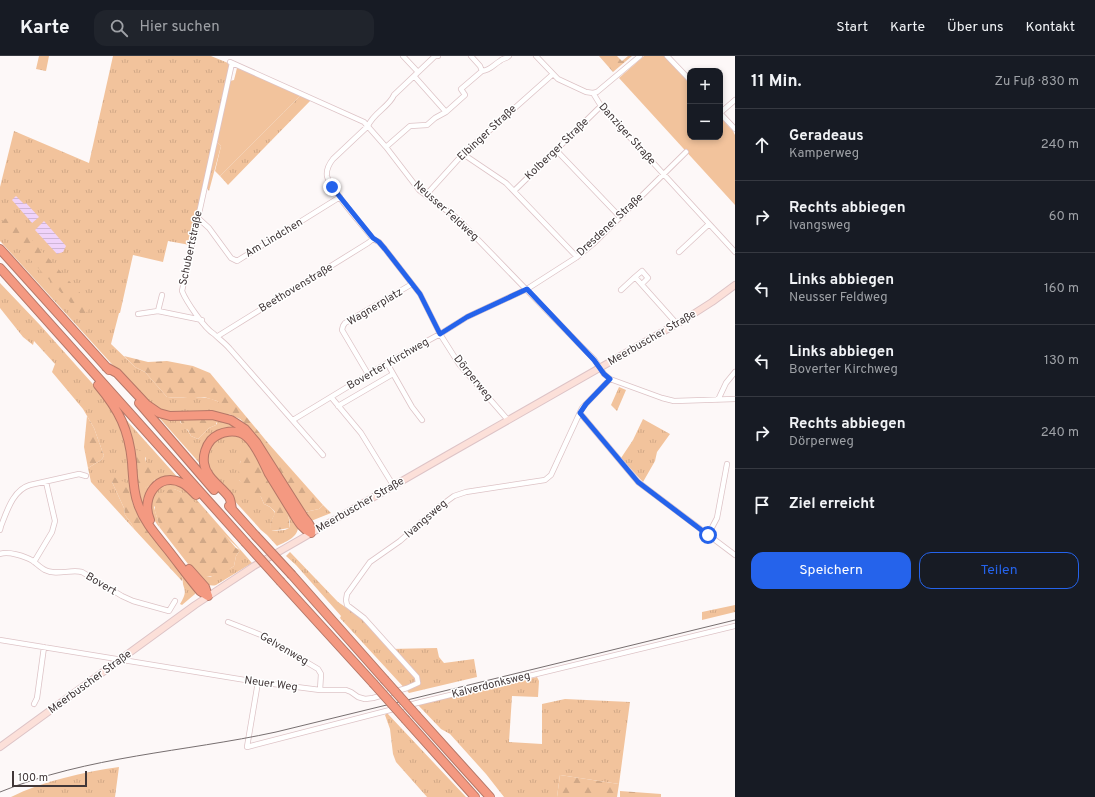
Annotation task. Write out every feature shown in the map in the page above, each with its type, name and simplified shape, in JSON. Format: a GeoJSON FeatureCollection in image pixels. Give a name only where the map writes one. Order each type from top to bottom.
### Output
{"type":"FeatureCollection","features":[{"type":"Feature","properties":{"kind":"highway"},"geometry":{"type":"LineString","coordinates":[[0,249],[490,797]]}},
{"type":"Feature","properties":{"kind":"highway"},"geometry":{"type":"LineString","coordinates":[[0,268],[475,797]]}},
{"type":"Feature","properties":{"kind":"highway"},"geometry":{"type":"LineString","coordinates":[[84,362],[93,379],[111,400],[122,419],[128,436],[135,493],[141,511],[152,530],[200,591],[208,596]]}},
{"type":"Feature","properties":{"kind":"highway"},"geometry":{"type":"LineString","coordinates":[[106,367],[117,373],[146,404],[159,413],[170,416],[212,415],[231,420],[245,429],[256,442],[309,524],[311,533],[306,531],[300,524],[273,482],[253,445],[246,437],[233,431],[217,435],[207,447],[204,454],[206,471],[230,498],[232,509]]}},
{"type":"Feature","properties":{"kind":"highway"},"geometry":{"type":"LineString","coordinates":[[208,596],[206,587],[153,526],[147,512],[147,500],[149,493],[155,486],[167,480],[174,480],[182,482],[191,489],[212,511],[220,514]]}},
{"type":"Feature","properties":{"kind":"main road","name":"Meerbuscher Straße"},"geometry":{"type":"LineString","coordinates":[[0,747],[208,596],[254,566],[393,485],[677,324],[707,306],[735,285]]}},
{"type":"Feature","properties":{"kind":"street"},"geometry":{"type":"LineString","coordinates":[[403,56],[446,112]]}},
{"type":"Feature","properties":{"kind":"street"},"geometry":{"type":"LineString","coordinates":[[368,126],[376,114],[392,100],[394,95],[435,56],[438,56]]}},
{"type":"Feature","properties":{"kind":"street"},"geometry":{"type":"LineString","coordinates":[[471,56],[480,66],[482,71]]}},
{"type":"Feature","properties":{"kind":"street"},"geometry":{"type":"LineString","coordinates":[[386,147],[410,126],[427,125],[435,118],[446,112],[466,94],[461,89],[482,71],[488,70],[502,59],[509,56]]}},
{"type":"Feature","properties":{"kind":"street","name":"Danziger Straße"},"geometry":{"type":"LineString","coordinates":[[536,56],[563,82],[586,92],[593,93],[601,106],[735,252]]}},
{"type":"Feature","properties":{"kind":"street"},"geometry":{"type":"LineString","coordinates":[[593,93],[597,92],[640,56]]}},
{"type":"Feature","properties":{"kind":"street"},"geometry":{"type":"LineString","coordinates":[[668,56],[687,77]]}},
{"type":"Feature","properties":{"kind":"street","name":"Neusser Feldweg"},"geometry":{"type":"LineString","coordinates":[[231,62],[358,118],[368,126],[419,190],[458,219],[527,289],[610,379]]}},
{"type":"Feature","properties":{"kind":"street","name":"Schubertstraße"},"geometry":{"type":"LineString","coordinates":[[231,62],[182,291],[184,298],[214,335],[218,336],[323,456]]}},
{"type":"Feature","properties":{"kind":"street","name":"Elbinger Straße"},"geometry":{"type":"LineString","coordinates":[[426,195],[463,154],[553,74]]}},
{"type":"Feature","properties":{"kind":"street"},"geometry":{"type":"LineString","coordinates":[[723,110],[735,100]]}},
{"type":"Feature","properties":{"kind":"street","name":"Kolberger Straße"},"geometry":{"type":"LineString","coordinates":[[514,191],[601,106]]}},
{"type":"Feature","properties":{"kind":"street"},"geometry":{"type":"LineString","coordinates":[[723,116],[735,129]]}},
{"type":"Feature","properties":{"kind":"street","name":"Dörperweg"},"geometry":{"type":"LineString","coordinates":[[368,126],[329,163],[327,176],[332,187],[373,238],[379,242],[420,294],[440,334],[459,364],[508,420]]}},
{"type":"Feature","properties":{"kind":"street"},"geometry":{"type":"LineString","coordinates":[[556,150],[620,217]]}},
{"type":"Feature","properties":{"kind":"street","name":"Dresdener Straße"},"geometry":{"type":"LineString","coordinates":[[527,289],[577,257],[593,244],[686,152]]}},
{"type":"Feature","properties":{"kind":"street"},"geometry":{"type":"LineString","coordinates":[[463,154],[495,175],[514,191],[577,257]]}},
{"type":"Feature","properties":{"kind":"street","name":"Am Lindchen"},"geometry":{"type":"LineString","coordinates":[[198,218],[209,228],[231,258],[237,261],[340,197]]}},
{"type":"Feature","properties":{"kind":"street"},"geometry":{"type":"LineString","coordinates":[[679,252],[709,224]]}},
{"type":"Feature","properties":{"kind":"street","name":"Beethovenstraße"},"geometry":{"type":"LineString","coordinates":[[218,336],[302,285],[368,243],[373,238]]}},
{"type":"Feature","properties":{"kind":"street"},"geometry":{"type":"LineString","coordinates":[[621,290],[642,271],[648,278],[642,284]]}},
{"type":"Feature","properties":{"kind":"street"},"geometry":{"type":"LineString","coordinates":[[635,277],[677,324]]}},
{"type":"Feature","properties":{"kind":"street","name":"Wagnerplatz"},"geometry":{"type":"LineString","coordinates":[[368,374],[342,330],[342,326],[412,284]]}},
{"type":"Feature","properties":{"kind":"street","name":"Boverter Kirchweg"},"geometry":{"type":"LineString","coordinates":[[293,420],[368,374],[440,334],[467,317],[527,289]]}},
{"type":"Feature","properties":{"kind":"street"},"geometry":{"type":"LineString","coordinates":[[158,311],[162,295]]}},
{"type":"Feature","properties":{"kind":"street"},"geometry":{"type":"LineString","coordinates":[[138,314],[158,311],[202,320]]}},
{"type":"Feature","properties":{"kind":"street"},"geometry":{"type":"LineString","coordinates":[[387,363],[412,407],[422,420]]}},
{"type":"Feature","properties":{"kind":"street"},"geometry":{"type":"LineString","coordinates":[[718,400],[726,383],[735,372]]}},
{"type":"Feature","properties":{"kind":"street"},"geometry":{"type":"LineString","coordinates":[[338,406],[393,374]]}},
{"type":"Feature","properties":{"kind":"street"},"geometry":{"type":"LineString","coordinates":[[610,379],[674,401],[735,399]]}},
{"type":"Feature","properties":{"kind":"street","name":"Ivangsweg"},"geometry":{"type":"LineString","coordinates":[[418,683],[417,677],[364,618],[347,605],[347,594],[370,562],[400,541],[435,510],[454,496],[466,492],[545,480],[552,475],[580,413],[586,404],[610,379]]}},
{"type":"Feature","properties":{"kind":"street"},"geometry":{"type":"LineString","coordinates":[[331,397],[362,433],[393,485]]}},
{"type":"Feature","properties":{"kind":"street"},"geometry":{"type":"LineString","coordinates":[[580,413],[638,482],[735,556]]}},
{"type":"Feature","properties":{"kind":"street"},"geometry":{"type":"LineString","coordinates":[[708,535],[717,518],[727,464]]}},
{"type":"Feature","properties":{"kind":"street"},"geometry":{"type":"LineString","coordinates":[[0,530],[15,495],[19,490],[26,486],[79,474],[86,476]]}},
{"type":"Feature","properties":{"kind":"street"},"geometry":{"type":"LineString","coordinates":[[34,562],[52,532],[55,521],[46,482]]}},
{"type":"Feature","properties":{"kind":"street"},"geometry":{"type":"LineString","coordinates":[[0,515],[4,519]]}},
{"type":"Feature","properties":{"kind":"street","name":"Bovert"},"geometry":{"type":"LineString","coordinates":[[0,554],[4,552],[29,559],[46,571],[82,572],[109,590],[133,601],[169,611],[175,601]]}},
{"type":"Feature","properties":{"kind":"street","name":"Gelvenweg"},"geometry":{"type":"LineString","coordinates":[[228,622],[261,635],[318,669],[321,674],[320,690]]}},
{"type":"Feature","properties":{"kind":"street","name":"Kalverdonksweg"},"geometry":{"type":"LineString","coordinates":[[258,682],[247,747],[417,703],[735,626]]}},
{"type":"Feature","properties":{"kind":"street","name":"Neuer Weg"},"geometry":{"type":"LineString","coordinates":[[0,640],[258,682],[320,690],[349,691],[358,697],[366,699],[407,688],[418,683]]}},
{"type":"Feature","properties":{"kind":"street"},"geometry":{"type":"LineString","coordinates":[[34,704],[37,698],[44,647]]}},
{"type":"Feature","properties":{"kind":"green space"},"geometry":{"type":"Polygon","coordinates":[[[39,56],[49,56],[46,71],[36,69],[39,56]]]}},
{"type":"Feature","properties":{"kind":"green space"},"geometry":{"type":"Polygon","coordinates":[[[113,56],[211,56],[228,63],[230,67],[190,245],[168,241],[163,262],[133,255],[120,313],[111,344],[135,367],[145,372],[167,397],[211,399],[219,402],[226,408],[230,416],[213,412],[170,412],[159,409],[150,403],[139,394],[0,241],[0,187],[14,131],[89,163],[113,56]]]}},
{"type":"Feature","properties":{"kind":"green space"},"geometry":{"type":"Polygon","coordinates":[[[599,56],[617,56],[622,61],[628,56],[632,56],[613,72],[599,56]]]}},
{"type":"Feature","properties":{"kind":"green space"},"geometry":{"type":"Polygon","coordinates":[[[644,56],[665,56],[687,81],[687,140],[723,140],[723,120],[735,135],[735,205],[619,78],[644,56]]]}},
{"type":"Feature","properties":{"kind":"green space"},"geometry":{"type":"Polygon","coordinates":[[[237,68],[301,95],[220,176],[215,171],[221,146],[216,141],[230,81],[234,80],[237,68]]]}},
{"type":"Feature","properties":{"kind":"green space"},"geometry":{"type":"Polygon","coordinates":[[[301,95],[311,100],[228,185],[220,176],[301,95]]]}},
{"type":"Feature","properties":{"kind":"green space"},"geometry":{"type":"Polygon","coordinates":[[[216,141],[221,146],[209,191],[206,187],[216,141]]]}},
{"type":"Feature","properties":{"kind":"green space"},"geometry":{"type":"Polygon","coordinates":[[[9,215],[92,306],[83,316],[0,227],[0,224],[9,215]]]}},
{"type":"Feature","properties":{"kind":"green space"},"geometry":{"type":"Polygon","coordinates":[[[0,283],[100,392],[119,421],[125,436],[132,491],[196,592],[182,605],[180,604],[185,592],[183,578],[150,535],[143,523],[132,498],[130,485],[112,482],[124,508],[125,515],[134,529],[91,482],[88,468],[101,460],[104,456],[94,428],[83,409],[52,372],[55,364],[34,341],[33,345],[23,337],[0,308],[0,283]]]}},
{"type":"Feature","properties":{"kind":"green space"},"geometry":{"type":"Polygon","coordinates":[[[124,356],[148,362],[167,361],[193,366],[210,373],[268,443],[323,505],[319,509],[305,512],[250,428],[240,419],[229,414],[217,401],[204,397],[167,397],[145,372],[135,367],[124,356]]]}},
{"type":"Feature","properties":{"kind":"green space"},"geometry":{"type":"Polygon","coordinates":[[[619,387],[626,390],[617,411],[611,405],[619,387]]]}},
{"type":"Feature","properties":{"kind":"green space"},"geometry":{"type":"Polygon","coordinates":[[[155,413],[215,417],[243,430],[216,434],[203,467],[155,413]],[[210,418],[181,419],[180,422],[191,436],[198,439],[209,428],[217,423],[210,418]]]}},
{"type":"Feature","properties":{"kind":"green space"},"geometry":{"type":"Polygon","coordinates":[[[121,414],[180,480],[162,480],[143,511],[138,490],[152,485],[155,480],[146,462],[146,457],[138,465],[138,489],[121,414]]]}},
{"type":"Feature","properties":{"kind":"green space"},"geometry":{"type":"Polygon","coordinates":[[[87,416],[94,428],[104,456],[101,460],[88,468],[84,447],[87,416]]]}},
{"type":"Feature","properties":{"kind":"green space"},"geometry":{"type":"Polygon","coordinates":[[[210,418],[216,421],[216,425],[209,428],[198,439],[191,436],[188,430],[183,427],[180,420],[210,418]]]}},
{"type":"Feature","properties":{"kind":"green space"},"geometry":{"type":"Polygon","coordinates":[[[643,419],[670,434],[657,452],[655,461],[643,482],[621,458],[633,440],[643,419]]]}},
{"type":"Feature","properties":{"kind":"green space"},"geometry":{"type":"Polygon","coordinates":[[[234,435],[244,439],[256,456],[240,462],[239,480],[261,497],[264,504],[270,507],[275,513],[271,524],[272,531],[285,530],[290,526],[290,521],[283,501],[298,528],[293,537],[277,546],[231,497],[210,469],[208,458],[212,445],[222,438],[234,435]]]}},
{"type":"Feature","properties":{"kind":"green space"},"geometry":{"type":"Polygon","coordinates":[[[136,450],[144,452],[146,462],[154,470],[156,477],[152,485],[145,488],[145,492],[143,494],[138,490],[138,465],[135,457],[136,450]]]}},
{"type":"Feature","properties":{"kind":"green space"},"geometry":{"type":"Polygon","coordinates":[[[246,453],[251,453],[256,456],[272,481],[287,513],[289,528],[271,531],[270,524],[275,512],[264,504],[261,497],[252,493],[239,480],[238,466],[246,453]]]}},
{"type":"Feature","properties":{"kind":"green space"},"geometry":{"type":"Polygon","coordinates":[[[114,477],[130,485],[133,504],[139,518],[183,578],[182,581],[134,529],[125,515],[124,508],[112,482],[114,477]]]}},
{"type":"Feature","properties":{"kind":"green space"},"geometry":{"type":"Polygon","coordinates":[[[164,485],[179,485],[189,491],[252,563],[216,585],[213,586],[207,584],[202,580],[195,573],[210,577],[231,568],[234,566],[236,556],[240,550],[181,492],[174,489],[154,507],[160,528],[151,511],[154,492],[164,485]]]}},
{"type":"Feature","properties":{"kind":"green space"},"geometry":{"type":"Polygon","coordinates":[[[174,489],[191,498],[236,548],[240,550],[236,556],[234,566],[215,576],[205,576],[195,573],[160,528],[155,511],[155,503],[158,496],[167,490],[174,489]]]}},
{"type":"Feature","properties":{"kind":"green space"},"geometry":{"type":"Polygon","coordinates":[[[323,505],[331,513],[311,521],[305,512],[319,509],[323,505]]]}},
{"type":"Feature","properties":{"kind":"green space"},"geometry":{"type":"Polygon","coordinates":[[[290,552],[338,602],[363,619],[389,649],[437,648],[439,657],[444,663],[474,659],[477,677],[409,693],[340,618],[341,616],[296,565],[286,556],[290,552]]]}},
{"type":"Feature","properties":{"kind":"green space"},"geometry":{"type":"Polygon","coordinates":[[[735,605],[735,612],[702,620],[702,612],[735,605]]]}},
{"type":"Feature","properties":{"kind":"green space"},"geometry":{"type":"Polygon","coordinates":[[[537,677],[539,681],[538,697],[512,696],[509,742],[542,744],[542,704],[565,699],[630,702],[619,784],[560,775],[557,797],[504,797],[486,774],[450,734],[441,729],[418,705],[537,677]]]}},
{"type":"Feature","properties":{"kind":"green space"},"geometry":{"type":"Polygon","coordinates":[[[387,713],[466,797],[427,797],[396,762],[393,754],[390,729],[385,715],[387,713]]]}},
{"type":"Feature","properties":{"kind":"green space"},"geometry":{"type":"Polygon","coordinates":[[[119,767],[115,797],[11,797],[36,786],[64,778],[119,767]]]}},
{"type":"Feature","properties":{"kind":"green space"},"geometry":{"type":"Polygon","coordinates":[[[560,775],[619,784],[617,797],[557,797],[560,775]]]}},
{"type":"Feature","properties":{"kind":"green space"},"geometry":{"type":"Polygon","coordinates":[[[620,791],[661,794],[661,797],[620,797],[620,791]]]}},
{"type":"Feature","properties":{"kind":"shaded area"},"geometry":{"type":"Polygon","coordinates":[[[16,196],[24,204],[26,203],[39,217],[32,223],[12,200],[16,196]]]}},
{"type":"Feature","properties":{"kind":"shaded area"},"geometry":{"type":"Polygon","coordinates":[[[44,221],[66,246],[63,252],[57,254],[35,230],[44,221]]]}},
{"type":"Feature","properties":{"kind":"tram line"},"geometry":{"type":"LineString","coordinates":[[0,792],[67,770],[102,762],[276,732],[735,620]]}},
{"type":"Feature","properties":{"kind":"route"},"geometry":{"type":"LineString","coordinates":[[332,187],[373,238],[385,249],[420,294],[440,334],[467,317],[527,289],[610,379],[582,408],[580,413],[638,482],[708,535]]}}]}
